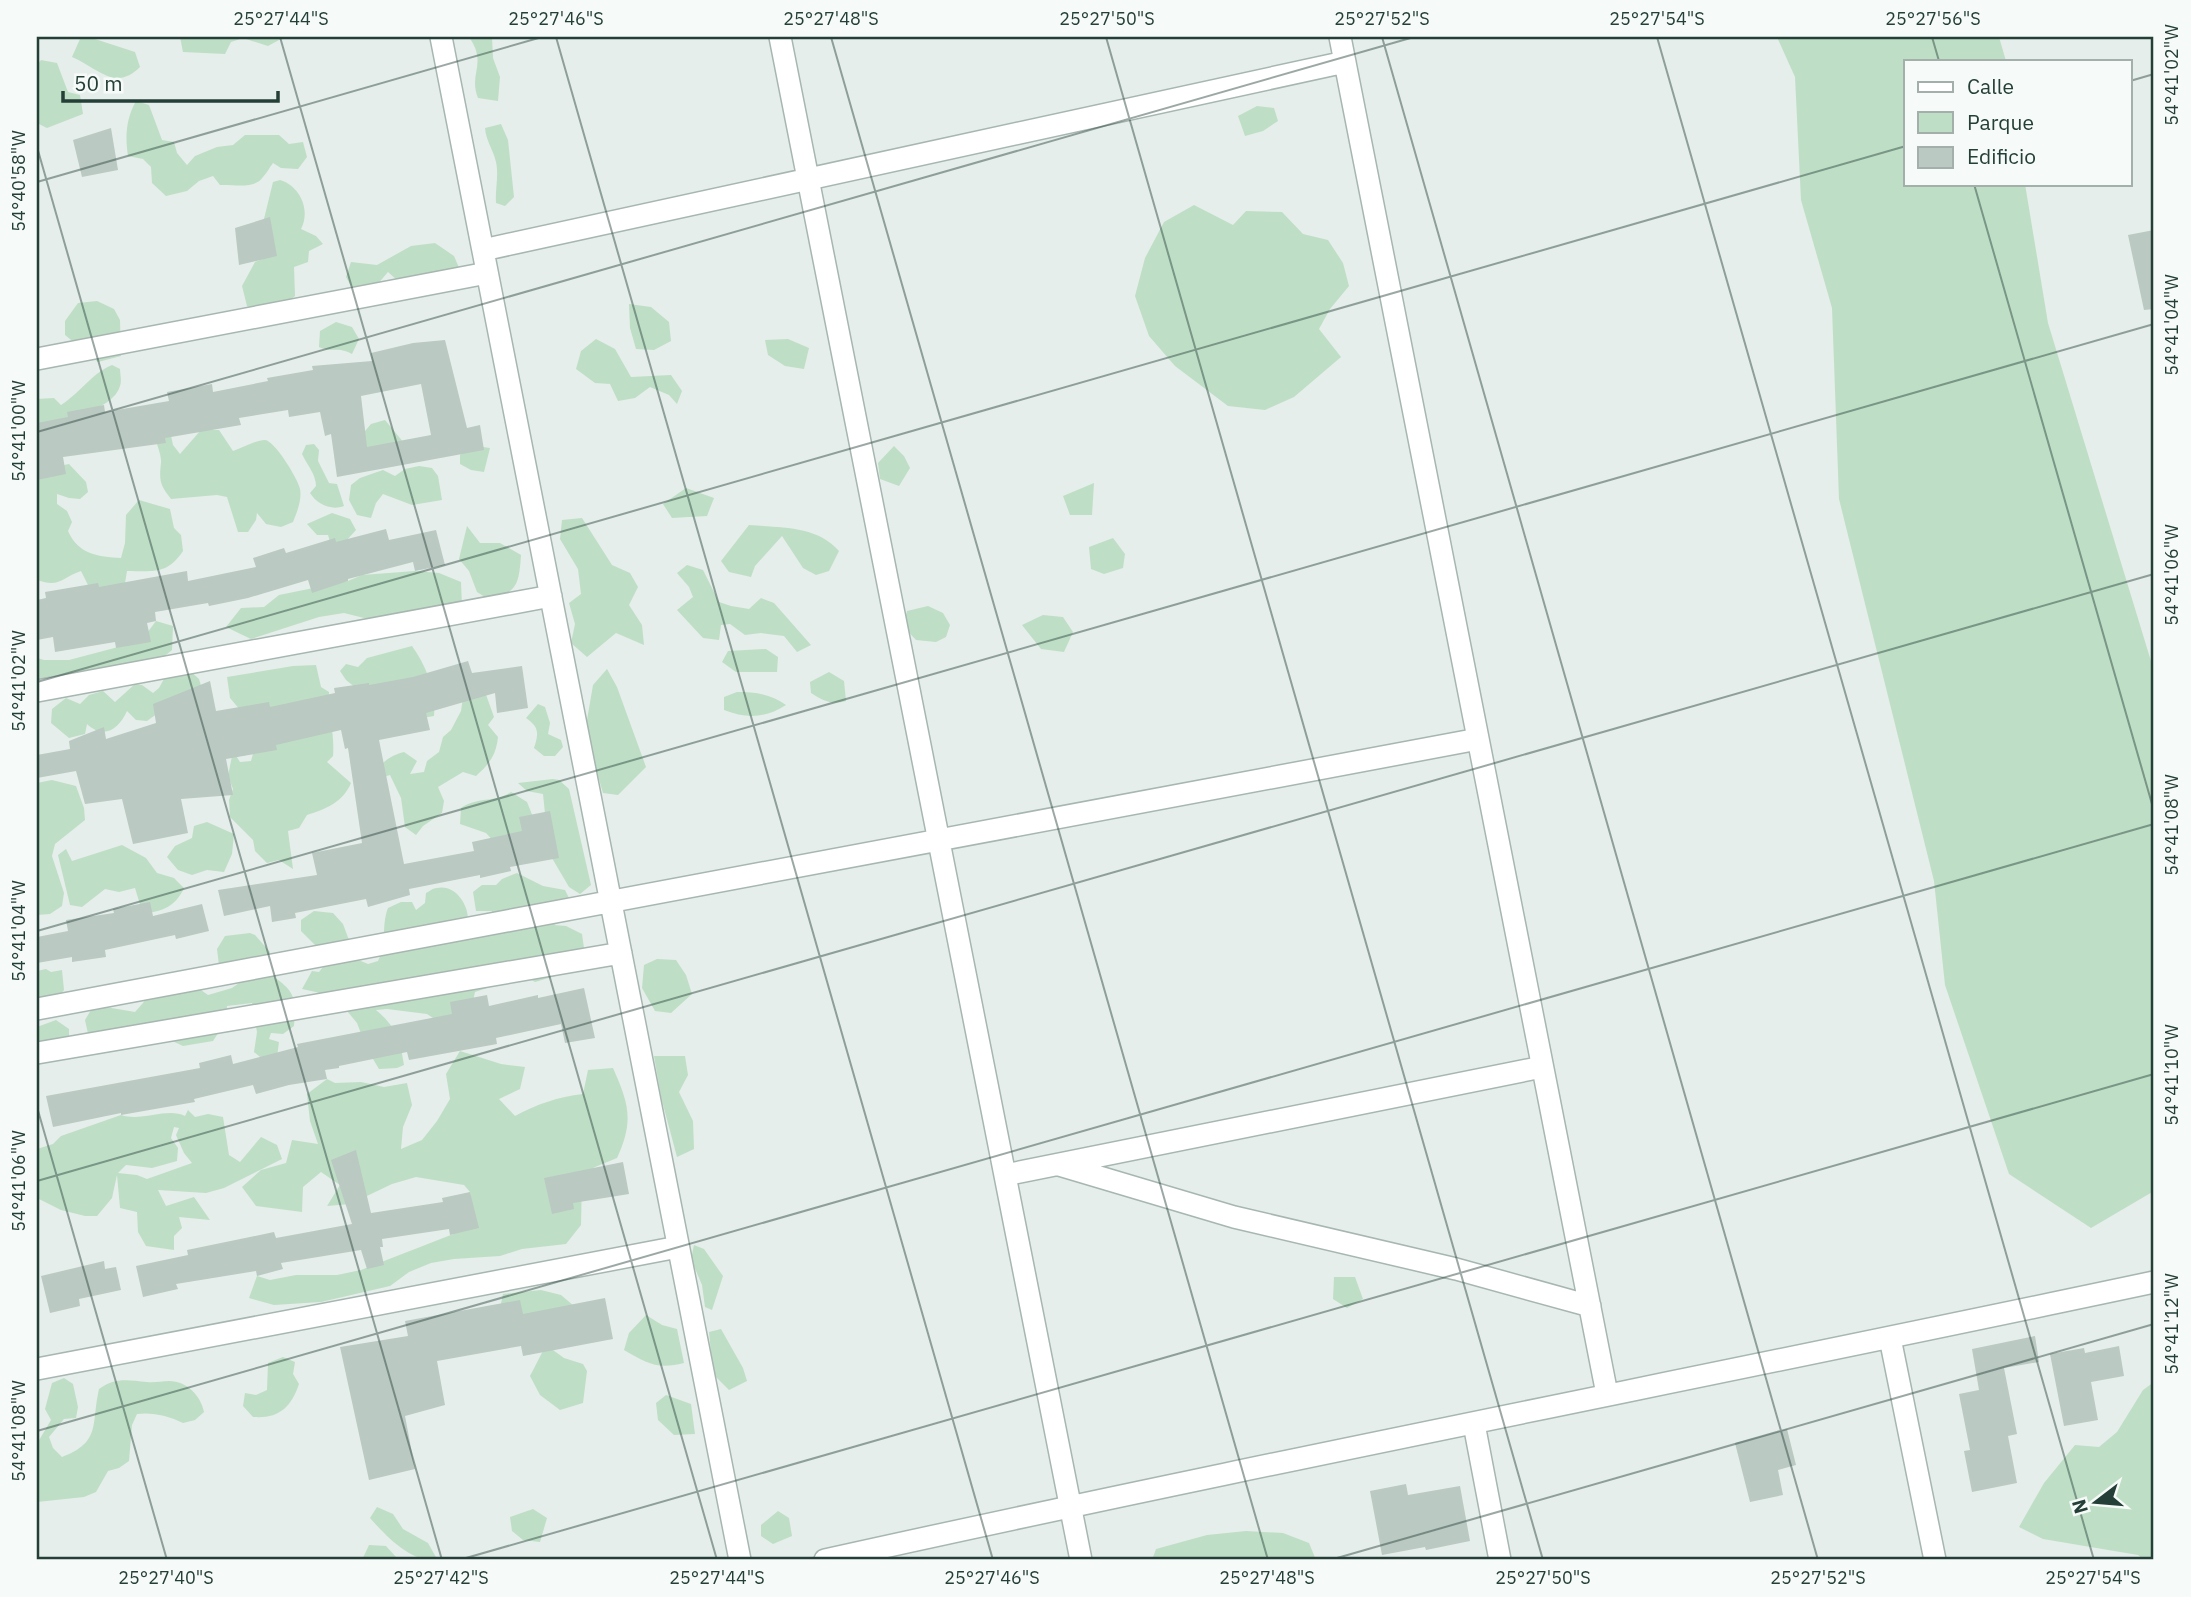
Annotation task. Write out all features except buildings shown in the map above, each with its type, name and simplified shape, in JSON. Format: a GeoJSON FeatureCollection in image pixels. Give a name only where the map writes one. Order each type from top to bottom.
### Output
{"type":"FeatureCollection","features":[{"type":"Feature","properties":{"kind":"street"},"geometry":{"type":"LineString","coordinates":[[441,37],[740,1560]]}},
{"type":"Feature","properties":{"kind":"street"},"geometry":{"type":"LineString","coordinates":[[780,37],[1081,1560]]}},
{"type":"Feature","properties":{"kind":"street"},"geometry":{"type":"LineString","coordinates":[[1340,37],[1607,1394]]}},
{"type":"Feature","properties":{"kind":"street"},"geometry":{"type":"LineString","coordinates":[[483,250],[1345,62]]}},
{"type":"Feature","properties":{"kind":"street"},"geometry":{"type":"LineString","coordinates":[[37,359],[487,273]]}},
{"type":"Feature","properties":{"kind":"street"},"geometry":{"type":"LineString","coordinates":[[37,691],[551,596]]}},
{"type":"Feature","properties":{"kind":"street"},"geometry":{"type":"LineString","coordinates":[[37,1009],[1478,739]]}},
{"type":"Feature","properties":{"kind":"street"},"geometry":{"type":"LineString","coordinates":[[37,1053],[621,953]]}},
{"type":"Feature","properties":{"kind":"street"},"geometry":{"type":"LineString","coordinates":[[1005,1175],[1542,1067]]}},
{"type":"Feature","properties":{"kind":"street"},"geometry":{"type":"LineString","coordinates":[[1059,1165],[1234,1217],[1456,1269],[1590,1306]]}},
{"type":"Feature","properties":{"kind":"street"},"geometry":{"type":"LineString","coordinates":[[37,1369],[678,1247]]}},
{"type":"Feature","properties":{"kind":"street"},"geometry":{"type":"LineString","coordinates":[[825,1560],[1070,1506],[2154,1282]]}},
{"type":"Feature","properties":{"kind":"street"},"geometry":{"type":"LineString","coordinates":[[1890,1338],[1935,1560]]}},
{"type":"Feature","properties":{"kind":"street"},"geometry":{"type":"LineString","coordinates":[[1474,1424],[1500,1560]]}},
{"type":"Feature","properties":{"kind":"green space"},"geometry":{"type":"Polygon","coordinates":[[[180,37],[293,37],[268,46],[243,38],[231,42],[225,54],[183,52],[180,37]]]}},
{"type":"Feature","properties":{"kind":"green space"},"geometry":{"type":"Polygon","coordinates":[[[469,37],[492,37],[493,58],[500,77],[498,101],[478,98],[475,82],[477,54],[469,37]]]}},
{"type":"Feature","properties":{"kind":"green space"},"geometry":{"type":"Polygon","coordinates":[[[1777,37],[1999,37],[2006,60],[1904,60],[1904,186],[2025,186],[2048,323],[2154,671],[2154,1191],[2091,1228],[2009,1174],[1945,985],[1934,881],[1839,499],[1832,308],[1801,200],[1795,77],[1777,37]]]}},
{"type":"Feature","properties":{"kind":"green space"},"geometry":{"type":"Polygon","coordinates":[[[80,39],[95,39],[135,52],[140,67],[122,78],[106,76],[72,57],[80,39]]]}},
{"type":"Feature","properties":{"kind":"green space"},"geometry":{"type":"Polygon","coordinates":[[[41,60],[57,63],[68,92],[80,95],[83,114],[47,128],[37,123],[37,65],[41,60]]]}},
{"type":"Feature","properties":{"kind":"green space"},"geometry":{"type":"Polygon","coordinates":[[[136,101],[149,105],[162,140],[174,142],[177,153],[187,165],[195,156],[217,147],[233,145],[245,135],[279,135],[289,144],[303,142],[307,157],[298,169],[281,168],[273,163],[254,184],[220,185],[213,176],[199,181],[187,191],[166,196],[152,183],[151,167],[143,159],[128,156],[127,128],[136,101]]]}},
{"type":"Feature","properties":{"kind":"green space"},"geometry":{"type":"Polygon","coordinates":[[[1257,106],[1274,108],[1278,121],[1263,131],[1245,136],[1238,116],[1257,106]]]}},
{"type":"Feature","properties":{"kind":"green space"},"geometry":{"type":"Polygon","coordinates":[[[501,124],[508,140],[514,197],[505,206],[496,203],[497,167],[485,128],[501,124]]]}},
{"type":"Feature","properties":{"kind":"green space"},"geometry":{"type":"Polygon","coordinates":[[[280,180],[293,188],[302,200],[305,214],[301,229],[316,236],[323,244],[309,251],[308,262],[294,267],[295,296],[278,307],[260,310],[247,306],[242,286],[255,262],[267,257],[263,223],[273,182],[280,180]]]}},
{"type":"Feature","properties":{"kind":"green space"},"geometry":{"type":"Polygon","coordinates":[[[1194,205],[1233,225],[1246,211],[1282,212],[1303,234],[1328,240],[1343,263],[1349,286],[1330,309],[1319,329],[1341,357],[1294,397],[1265,410],[1228,406],[1175,366],[1149,336],[1135,296],[1145,258],[1164,222],[1194,205]]]}},
{"type":"Feature","properties":{"kind":"green space"},"geometry":{"type":"Polygon","coordinates":[[[435,243],[454,256],[460,270],[397,280],[388,272],[376,286],[361,291],[351,286],[346,277],[351,262],[377,265],[411,246],[435,243]]]}},
{"type":"Feature","properties":{"kind":"green space"},"geometry":{"type":"Polygon","coordinates":[[[97,301],[114,309],[120,320],[121,356],[98,362],[65,335],[65,321],[78,303],[97,301]]]}},
{"type":"Feature","properties":{"kind":"green space"},"geometry":{"type":"Polygon","coordinates":[[[629,304],[651,307],[669,322],[671,341],[654,350],[636,349],[630,328],[629,304]]]}},
{"type":"Feature","properties":{"kind":"green space"},"geometry":{"type":"Polygon","coordinates":[[[336,322],[352,327],[359,339],[352,354],[319,347],[320,331],[336,322]]]}},
{"type":"Feature","properties":{"kind":"green space"},"geometry":{"type":"Polygon","coordinates":[[[596,339],[615,349],[631,377],[671,375],[682,391],[677,404],[669,395],[650,387],[635,398],[618,401],[610,384],[595,383],[576,369],[581,351],[596,339]]]}},
{"type":"Feature","properties":{"kind":"green space"},"geometry":{"type":"Polygon","coordinates":[[[788,339],[809,348],[804,369],[785,366],[768,355],[765,340],[788,339]]]}},
{"type":"Feature","properties":{"kind":"green space"},"geometry":{"type":"Polygon","coordinates":[[[112,365],[120,369],[121,382],[116,394],[107,402],[84,414],[37,428],[37,399],[54,398],[61,405],[98,373],[112,365]]]}},
{"type":"Feature","properties":{"kind":"green space"},"geometry":{"type":"Polygon","coordinates":[[[385,420],[404,443],[371,462],[360,437],[371,424],[385,420]]]}},
{"type":"Feature","properties":{"kind":"green space"},"geometry":{"type":"Polygon","coordinates":[[[169,426],[173,445],[180,454],[201,430],[219,430],[233,451],[257,441],[269,442],[286,461],[300,489],[300,502],[293,522],[281,527],[266,524],[257,513],[248,532],[238,532],[227,497],[217,495],[171,499],[161,482],[160,456],[153,431],[169,426]]]}},
{"type":"Feature","properties":{"kind":"green space"},"geometry":{"type":"Polygon","coordinates":[[[314,444],[319,450],[318,461],[329,483],[337,484],[344,506],[334,508],[325,505],[310,493],[316,482],[302,454],[306,445],[314,444]]]}},
{"type":"Feature","properties":{"kind":"green space"},"geometry":{"type":"Polygon","coordinates":[[[469,445],[490,448],[484,472],[471,470],[460,464],[460,455],[469,445]]]}},
{"type":"Feature","properties":{"kind":"green space"},"geometry":{"type":"Polygon","coordinates":[[[894,446],[904,456],[910,468],[899,486],[880,479],[878,463],[894,446]]]}},
{"type":"Feature","properties":{"kind":"green space"},"geometry":{"type":"Polygon","coordinates":[[[69,464],[86,482],[88,492],[80,499],[57,494],[57,504],[67,511],[72,522],[68,531],[77,545],[90,553],[121,558],[125,543],[126,515],[139,500],[170,509],[174,528],[181,535],[183,551],[177,559],[159,570],[127,571],[124,589],[90,589],[81,571],[56,583],[37,580],[37,473],[69,464]]]}},
{"type":"Feature","properties":{"kind":"green space"},"geometry":{"type":"Polygon","coordinates":[[[419,466],[432,468],[438,476],[442,500],[412,505],[383,494],[376,503],[371,518],[357,515],[349,500],[351,485],[360,478],[383,470],[395,476],[405,469],[419,466]]]}},
{"type":"Feature","properties":{"kind":"green space"},"geometry":{"type":"Polygon","coordinates":[[[1094,483],[1092,515],[1070,515],[1063,496],[1094,483]]]}},
{"type":"Feature","properties":{"kind":"green space"},"geometry":{"type":"Polygon","coordinates":[[[686,488],[714,498],[707,516],[672,518],[663,504],[686,488]]]}},
{"type":"Feature","properties":{"kind":"green space"},"geometry":{"type":"Polygon","coordinates":[[[332,513],[350,519],[356,530],[346,541],[332,548],[328,535],[317,535],[307,524],[332,513]]]}},
{"type":"Feature","properties":{"kind":"green space"},"geometry":{"type":"Polygon","coordinates":[[[582,518],[612,565],[630,573],[638,587],[629,605],[642,625],[644,645],[616,633],[587,657],[571,643],[575,624],[569,603],[581,594],[578,569],[560,539],[562,520],[582,518]]]}},
{"type":"Feature","properties":{"kind":"green space"},"geometry":{"type":"Polygon","coordinates":[[[749,525],[809,532],[820,536],[839,551],[829,571],[816,575],[803,568],[782,536],[755,566],[751,577],[729,572],[721,561],[749,525]]]}},
{"type":"Feature","properties":{"kind":"green space"},"geometry":{"type":"Polygon","coordinates":[[[467,526],[480,543],[500,543],[521,555],[518,580],[506,594],[488,599],[477,592],[469,571],[459,559],[467,526]]]}},
{"type":"Feature","properties":{"kind":"green space"},"geometry":{"type":"Polygon","coordinates":[[[1113,538],[1125,554],[1123,568],[1104,574],[1091,569],[1089,547],[1113,538]]]}},
{"type":"Feature","properties":{"kind":"green space"},"geometry":{"type":"Polygon","coordinates":[[[687,565],[703,570],[719,602],[749,609],[761,598],[774,603],[811,645],[797,652],[784,636],[761,633],[745,635],[730,624],[721,625],[719,640],[703,638],[677,610],[693,597],[689,587],[677,573],[687,565]]]}},
{"type":"Feature","properties":{"kind":"green space"},"geometry":{"type":"Polygon","coordinates":[[[415,571],[439,573],[461,582],[462,606],[392,625],[344,613],[319,617],[251,639],[226,627],[241,608],[264,607],[279,595],[348,581],[362,575],[415,571]]]}},
{"type":"Feature","properties":{"kind":"green space"},"geometry":{"type":"Polygon","coordinates":[[[928,606],[943,613],[950,625],[946,637],[936,642],[916,640],[903,626],[907,611],[928,606]]]}},
{"type":"Feature","properties":{"kind":"green space"},"geometry":{"type":"Polygon","coordinates":[[[1043,615],[1063,617],[1073,632],[1064,652],[1041,649],[1022,625],[1043,615]]]}},
{"type":"Feature","properties":{"kind":"green space"},"geometry":{"type":"Polygon","coordinates":[[[156,621],[173,626],[172,650],[155,664],[37,681],[37,658],[69,660],[141,641],[156,621]]]}},
{"type":"Feature","properties":{"kind":"green space"},"geometry":{"type":"Polygon","coordinates":[[[412,646],[429,680],[434,697],[434,716],[422,718],[361,692],[346,680],[340,671],[346,664],[358,667],[367,658],[412,646]]]}},
{"type":"Feature","properties":{"kind":"green space"},"geometry":{"type":"Polygon","coordinates":[[[766,649],[778,657],[777,672],[736,672],[722,662],[728,651],[766,649]]]}},
{"type":"Feature","properties":{"kind":"green space"},"geometry":{"type":"Polygon","coordinates":[[[316,665],[321,687],[329,692],[333,756],[327,762],[351,783],[339,800],[307,815],[299,828],[288,831],[293,869],[279,860],[267,863],[255,851],[253,840],[230,817],[229,800],[233,789],[228,776],[233,751],[240,762],[251,761],[254,750],[241,711],[230,698],[227,677],[316,665]]]}},
{"type":"Feature","properties":{"kind":"green space"},"geometry":{"type":"Polygon","coordinates":[[[607,669],[617,687],[646,767],[618,795],[603,793],[588,742],[587,720],[593,685],[607,669]]]}},
{"type":"Feature","properties":{"kind":"green space"},"geometry":{"type":"Polygon","coordinates":[[[189,670],[199,679],[202,689],[147,721],[136,720],[127,711],[120,723],[110,730],[99,731],[87,724],[85,734],[69,738],[51,723],[52,709],[66,698],[80,704],[89,695],[103,691],[115,702],[135,684],[142,685],[153,693],[165,677],[189,670]]]}},
{"type":"Feature","properties":{"kind":"green space"},"geometry":{"type":"Polygon","coordinates":[[[829,672],[844,681],[846,701],[828,702],[811,693],[810,682],[829,672]]]}},
{"type":"Feature","properties":{"kind":"green space"},"geometry":{"type":"Polygon","coordinates":[[[484,689],[494,717],[488,725],[498,737],[494,755],[476,776],[463,772],[438,787],[444,801],[442,813],[423,826],[416,835],[405,827],[401,798],[390,775],[371,781],[384,762],[404,752],[417,761],[410,774],[424,772],[427,761],[439,752],[443,737],[451,730],[461,711],[463,697],[484,689]]]}},
{"type":"Feature","properties":{"kind":"green space"},"geometry":{"type":"Polygon","coordinates":[[[737,692],[763,694],[786,705],[771,713],[756,716],[724,710],[724,697],[737,692]]]}},
{"type":"Feature","properties":{"kind":"green space"},"geometry":{"type":"Polygon","coordinates":[[[538,704],[545,707],[550,723],[548,734],[561,740],[563,747],[555,756],[544,756],[534,748],[537,731],[526,718],[538,704]]]}},
{"type":"Feature","properties":{"kind":"green space"},"geometry":{"type":"Polygon","coordinates":[[[52,780],[76,786],[84,808],[85,820],[55,844],[52,856],[64,893],[62,906],[50,914],[37,915],[37,783],[52,780]]]}},
{"type":"Feature","properties":{"kind":"green space"},"geometry":{"type":"Polygon","coordinates":[[[559,780],[569,789],[591,885],[580,894],[569,887],[549,853],[543,794],[527,791],[518,783],[559,780]]]}},
{"type":"Feature","properties":{"kind":"green space"},"geometry":{"type":"Polygon","coordinates":[[[511,792],[527,802],[537,827],[498,846],[486,833],[460,824],[461,808],[467,804],[511,792]]]}},
{"type":"Feature","properties":{"kind":"green space"},"geometry":{"type":"Polygon","coordinates":[[[207,822],[234,834],[232,854],[224,872],[207,870],[192,875],[178,870],[167,857],[175,846],[192,838],[194,826],[207,822]]]}},
{"type":"Feature","properties":{"kind":"green space"},"geometry":{"type":"Polygon","coordinates":[[[122,845],[146,858],[157,873],[174,878],[184,888],[177,900],[162,909],[143,914],[135,888],[119,892],[105,889],[82,907],[70,905],[58,855],[66,849],[72,861],[122,845]]]}},
{"type":"Feature","properties":{"kind":"green space"},"geometry":{"type":"Polygon","coordinates":[[[517,873],[543,886],[565,890],[571,902],[568,919],[554,925],[566,926],[582,934],[584,948],[562,974],[535,982],[513,968],[496,970],[487,988],[475,992],[472,1005],[442,1024],[427,1014],[376,1010],[396,1034],[404,1065],[379,1069],[367,1049],[357,1023],[338,1000],[302,989],[312,971],[319,972],[327,962],[318,948],[301,931],[301,920],[314,911],[333,913],[343,924],[356,959],[368,964],[378,961],[381,955],[388,908],[401,902],[412,902],[416,910],[425,903],[426,893],[444,888],[459,896],[466,907],[468,919],[491,917],[492,911],[476,911],[473,892],[482,885],[496,885],[502,879],[517,873]]]}},
{"type":"Feature","properties":{"kind":"green space"},"geometry":{"type":"Polygon","coordinates":[[[250,933],[270,952],[270,974],[285,985],[294,1001],[294,1026],[283,1034],[271,1033],[269,1039],[279,1042],[277,1057],[265,1061],[254,1052],[257,1032],[252,1003],[227,1006],[226,1021],[213,1041],[183,1046],[162,1036],[89,1038],[85,1020],[94,1005],[135,1012],[156,980],[181,976],[208,995],[232,988],[242,981],[219,965],[217,949],[225,936],[250,933]]]}},
{"type":"Feature","properties":{"kind":"green space"},"geometry":{"type":"Polygon","coordinates":[[[657,959],[676,960],[686,975],[692,994],[671,1013],[655,1011],[642,988],[644,965],[657,959]]]}},
{"type":"Feature","properties":{"kind":"green space"},"geometry":{"type":"Polygon","coordinates":[[[46,969],[51,972],[62,970],[64,990],[45,1015],[37,1019],[37,971],[46,969]]]}},
{"type":"Feature","properties":{"kind":"green space"},"geometry":{"type":"Polygon","coordinates":[[[56,1020],[69,1029],[69,1040],[37,1048],[37,1027],[56,1020]]]}},
{"type":"Feature","properties":{"kind":"green space"},"geometry":{"type":"Polygon","coordinates":[[[460,1051],[501,1064],[525,1067],[520,1089],[499,1099],[515,1116],[548,1102],[583,1094],[588,1070],[613,1068],[626,1103],[626,1133],[617,1158],[582,1176],[581,1225],[566,1244],[522,1249],[500,1256],[431,1263],[409,1272],[390,1286],[321,1302],[274,1305],[249,1298],[257,1276],[270,1280],[296,1275],[337,1275],[361,1270],[456,1233],[474,1216],[470,1192],[464,1185],[416,1177],[392,1184],[350,1204],[327,1206],[340,1185],[321,1172],[303,1187],[302,1212],[256,1206],[242,1187],[261,1170],[286,1163],[292,1140],[318,1144],[310,1121],[307,1094],[327,1079],[335,1083],[361,1082],[384,1087],[407,1083],[412,1105],[403,1127],[401,1149],[422,1140],[450,1099],[446,1074],[460,1051]]]}},
{"type":"Feature","properties":{"kind":"green space"},"geometry":{"type":"Polygon","coordinates":[[[654,1056],[685,1056],[688,1075],[679,1092],[693,1121],[694,1149],[677,1157],[661,1097],[654,1056]]]}},
{"type":"Feature","properties":{"kind":"green space"},"geometry":{"type":"Polygon","coordinates":[[[188,1110],[195,1117],[208,1114],[223,1117],[229,1155],[240,1162],[261,1137],[277,1145],[282,1159],[224,1188],[206,1193],[158,1190],[166,1206],[194,1197],[210,1220],[179,1217],[182,1228],[174,1236],[174,1250],[146,1246],[138,1232],[137,1212],[120,1208],[117,1175],[112,1198],[97,1216],[61,1210],[37,1198],[37,1149],[53,1144],[61,1136],[121,1115],[137,1117],[170,1113],[185,1116],[188,1110]],[[174,1127],[171,1138],[178,1148],[177,1161],[152,1168],[126,1165],[118,1173],[147,1179],[192,1163],[176,1135],[179,1128],[174,1127]]]}},
{"type":"Feature","properties":{"kind":"green space"},"geometry":{"type":"Polygon","coordinates":[[[694,1245],[704,1249],[723,1276],[712,1310],[705,1307],[702,1285],[691,1259],[694,1245]]]}},
{"type":"Feature","properties":{"kind":"green space"},"geometry":{"type":"Polygon","coordinates":[[[1334,1277],[1355,1277],[1363,1299],[1347,1308],[1333,1299],[1334,1277]]]}},
{"type":"Feature","properties":{"kind":"green space"},"geometry":{"type":"Polygon","coordinates":[[[541,1290],[561,1295],[580,1311],[498,1318],[503,1294],[541,1290]]]}},
{"type":"Feature","properties":{"kind":"green space"},"geometry":{"type":"Polygon","coordinates":[[[646,1315],[662,1325],[677,1329],[684,1363],[666,1366],[652,1364],[624,1350],[629,1333],[646,1315]]]}},
{"type":"Feature","properties":{"kind":"green space"},"geometry":{"type":"Polygon","coordinates":[[[721,1329],[743,1368],[747,1381],[729,1390],[713,1374],[709,1332],[721,1329]]]}},
{"type":"Feature","properties":{"kind":"green space"},"geometry":{"type":"Polygon","coordinates":[[[546,1345],[564,1358],[583,1364],[587,1371],[583,1403],[560,1410],[540,1395],[530,1376],[546,1345]]]}},
{"type":"Feature","properties":{"kind":"green space"},"geometry":{"type":"Polygon","coordinates":[[[283,1357],[295,1362],[293,1374],[299,1384],[292,1400],[276,1414],[253,1417],[243,1406],[245,1393],[256,1395],[267,1390],[268,1363],[283,1357]]]}},
{"type":"Feature","properties":{"kind":"green space"},"geometry":{"type":"Polygon","coordinates":[[[64,1378],[73,1384],[78,1407],[76,1418],[64,1419],[49,1437],[53,1448],[62,1457],[84,1445],[89,1438],[99,1389],[116,1381],[169,1381],[182,1384],[196,1395],[204,1412],[195,1420],[183,1423],[160,1415],[137,1414],[132,1425],[129,1461],[108,1471],[96,1492],[84,1497],[37,1502],[38,1442],[51,1420],[45,1409],[52,1383],[64,1378]]]}},
{"type":"Feature","properties":{"kind":"green space"},"geometry":{"type":"Polygon","coordinates":[[[2154,1382],[2154,1560],[2043,1539],[2019,1527],[2044,1483],[2075,1445],[2099,1447],[2117,1432],[2143,1390],[2154,1382]]]}},
{"type":"Feature","properties":{"kind":"green space"},"geometry":{"type":"Polygon","coordinates":[[[666,1395],[691,1404],[695,1434],[674,1435],[658,1420],[656,1403],[666,1395]]]}},
{"type":"Feature","properties":{"kind":"green space"},"geometry":{"type":"Polygon","coordinates":[[[377,1507],[393,1514],[403,1529],[428,1543],[437,1559],[418,1557],[391,1540],[370,1518],[377,1507]]]}},
{"type":"Feature","properties":{"kind":"green space"},"geometry":{"type":"Polygon","coordinates":[[[533,1509],[547,1518],[540,1542],[523,1540],[512,1531],[510,1517],[533,1509]]]}},
{"type":"Feature","properties":{"kind":"green space"},"geometry":{"type":"Polygon","coordinates":[[[778,1511],[789,1518],[792,1536],[773,1544],[761,1536],[761,1525],[778,1511]]]}},
{"type":"Feature","properties":{"kind":"green space"},"geometry":{"type":"Polygon","coordinates":[[[1246,1531],[1283,1533],[1309,1543],[1316,1560],[1152,1560],[1156,1549],[1207,1535],[1246,1531]]]}},
{"type":"Feature","properties":{"kind":"green space"},"geometry":{"type":"Polygon","coordinates":[[[369,1545],[386,1546],[396,1560],[362,1560],[369,1545]]]}}]}
